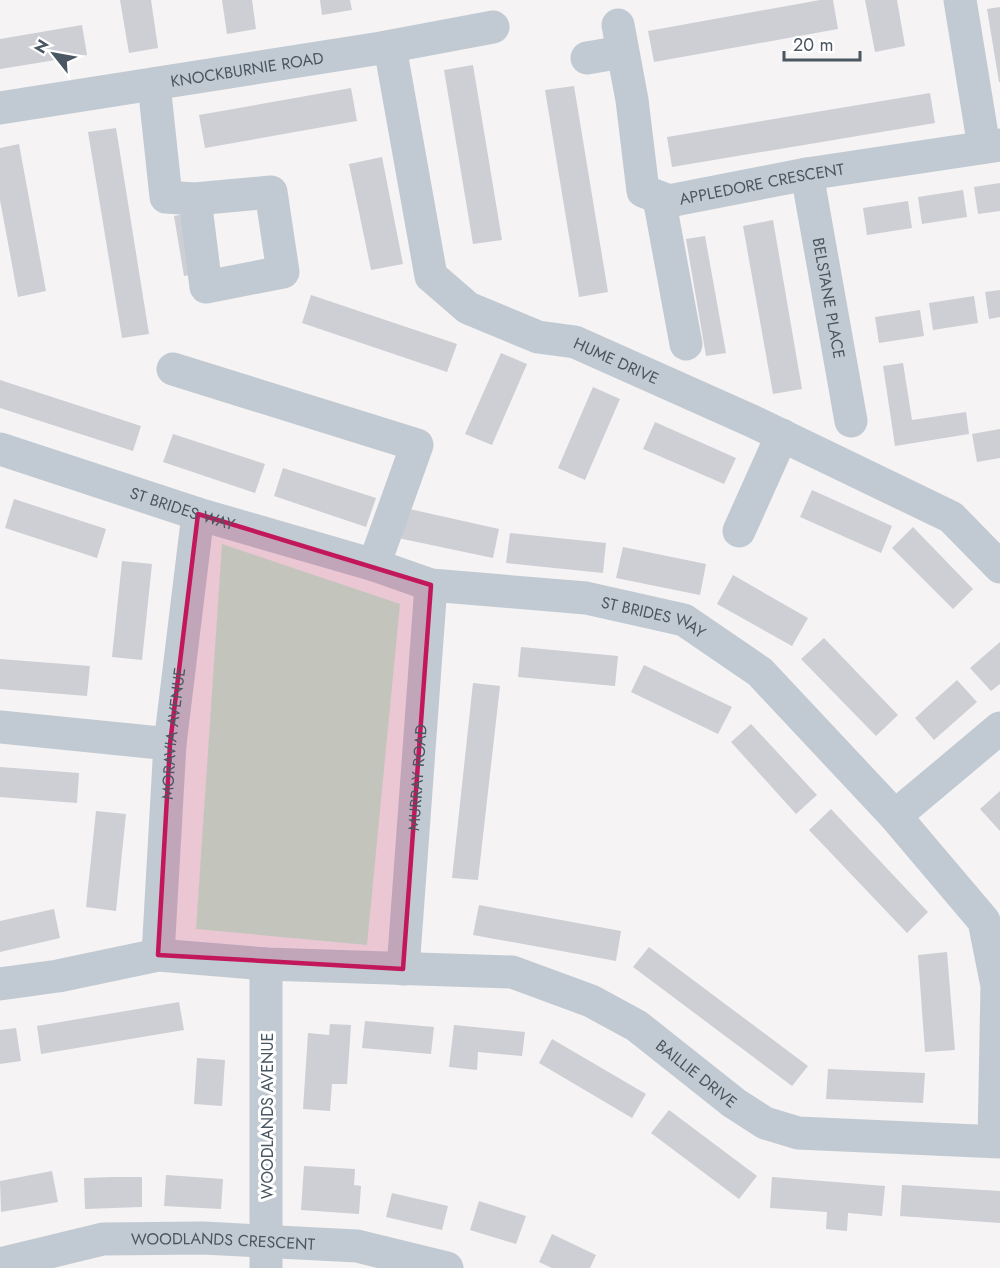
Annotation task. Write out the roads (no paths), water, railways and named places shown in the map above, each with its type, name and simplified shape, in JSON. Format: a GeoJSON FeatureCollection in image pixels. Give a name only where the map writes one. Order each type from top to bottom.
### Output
{"type":"FeatureCollection","features":[{"type":"Feature","properties":{"kind":"street"},"geometry":{"type":"LineString","coordinates":[[960,0],[992,146]]}},
{"type":"Feature","properties":{"kind":"street","name":"KNOCKBURNIE ROAD"},"geometry":{"type":"LineString","coordinates":[[0,108],[390,47],[493,27]]}},
{"type":"Feature","properties":{"kind":"street","name":"HUME DRIVE"},"geometry":{"type":"LineString","coordinates":[[390,47],[431,276],[468,308],[498,323],[538,338],[575,342],[782,435],[951,516],[1000,567]]}},
{"type":"Feature","properties":{"kind":"street","name":"APPLEDORE CRESCENT"},"geometry":{"type":"LineString","coordinates":[[587,58],[622,49],[632,100],[643,191],[669,201],[807,174],[992,146]]}},
{"type":"Feature","properties":{"kind":"street"},"geometry":{"type":"LineString","coordinates":[[154,84],[166,197],[195,199]]}},
{"type":"Feature","properties":{"kind":"street","name":"BELSTANE PLACE"},"geometry":{"type":"LineString","coordinates":[[807,174],[851,422]]}},
{"type":"Feature","properties":{"kind":"street"},"geometry":{"type":"LineString","coordinates":[[659,198],[686,344]]}},
{"type":"Feature","properties":{"kind":"street"},"geometry":{"type":"LineString","coordinates":[[172,369],[417,445],[374,565]]}},
{"type":"Feature","properties":{"kind":"street"},"geometry":{"type":"LineString","coordinates":[[739,531],[782,435]]}},
{"type":"Feature","properties":{"kind":"street","name":"ST BRIDES WAY"},"geometry":{"type":"LineString","coordinates":[[0,449],[198,514],[374,565],[431,585],[586,598],[684,620],[760,672],[895,816],[984,921],[997,986],[997,1142]]}},
{"type":"Feature","properties":{"kind":"street","name":"MORAVIA AVENUE"},"geometry":{"type":"LineString","coordinates":[[158,955],[170,744],[198,514]]}},
{"type":"Feature","properties":{"kind":"street","name":"MURRAY ROAD"},"geometry":{"type":"LineString","coordinates":[[404,969],[431,585]]}},
{"type":"Feature","properties":{"kind":"street"},"geometry":{"type":"LineString","coordinates":[[0,726],[170,744]]}},
{"type":"Feature","properties":{"kind":"street"},"geometry":{"type":"LineString","coordinates":[[895,816],[1000,728]]}},
{"type":"Feature","properties":{"kind":"street"},"geometry":{"type":"LineString","coordinates":[[0,984],[58,976],[158,955],[266,964],[404,969]]}},
{"type":"Feature","properties":{"kind":"street","name":"WOODLANDS AVENUE"},"geometry":{"type":"LineString","coordinates":[[266,964],[267,1254]]}},
{"type":"Feature","properties":{"kind":"street","name":"BAILLIE DRIVE"},"geometry":{"type":"LineString","coordinates":[[404,969],[512,972],[591,1001],[637,1026],[734,1103],[765,1123],[798,1133],[997,1142]]}},
{"type":"Feature","properties":{"kind":"street","name":"WOODLANDS CRESCENT"},"geometry":{"type":"LineString","coordinates":[[0,1264],[103,1239],[267,1254],[357,1246],[447,1268]]}}]}
